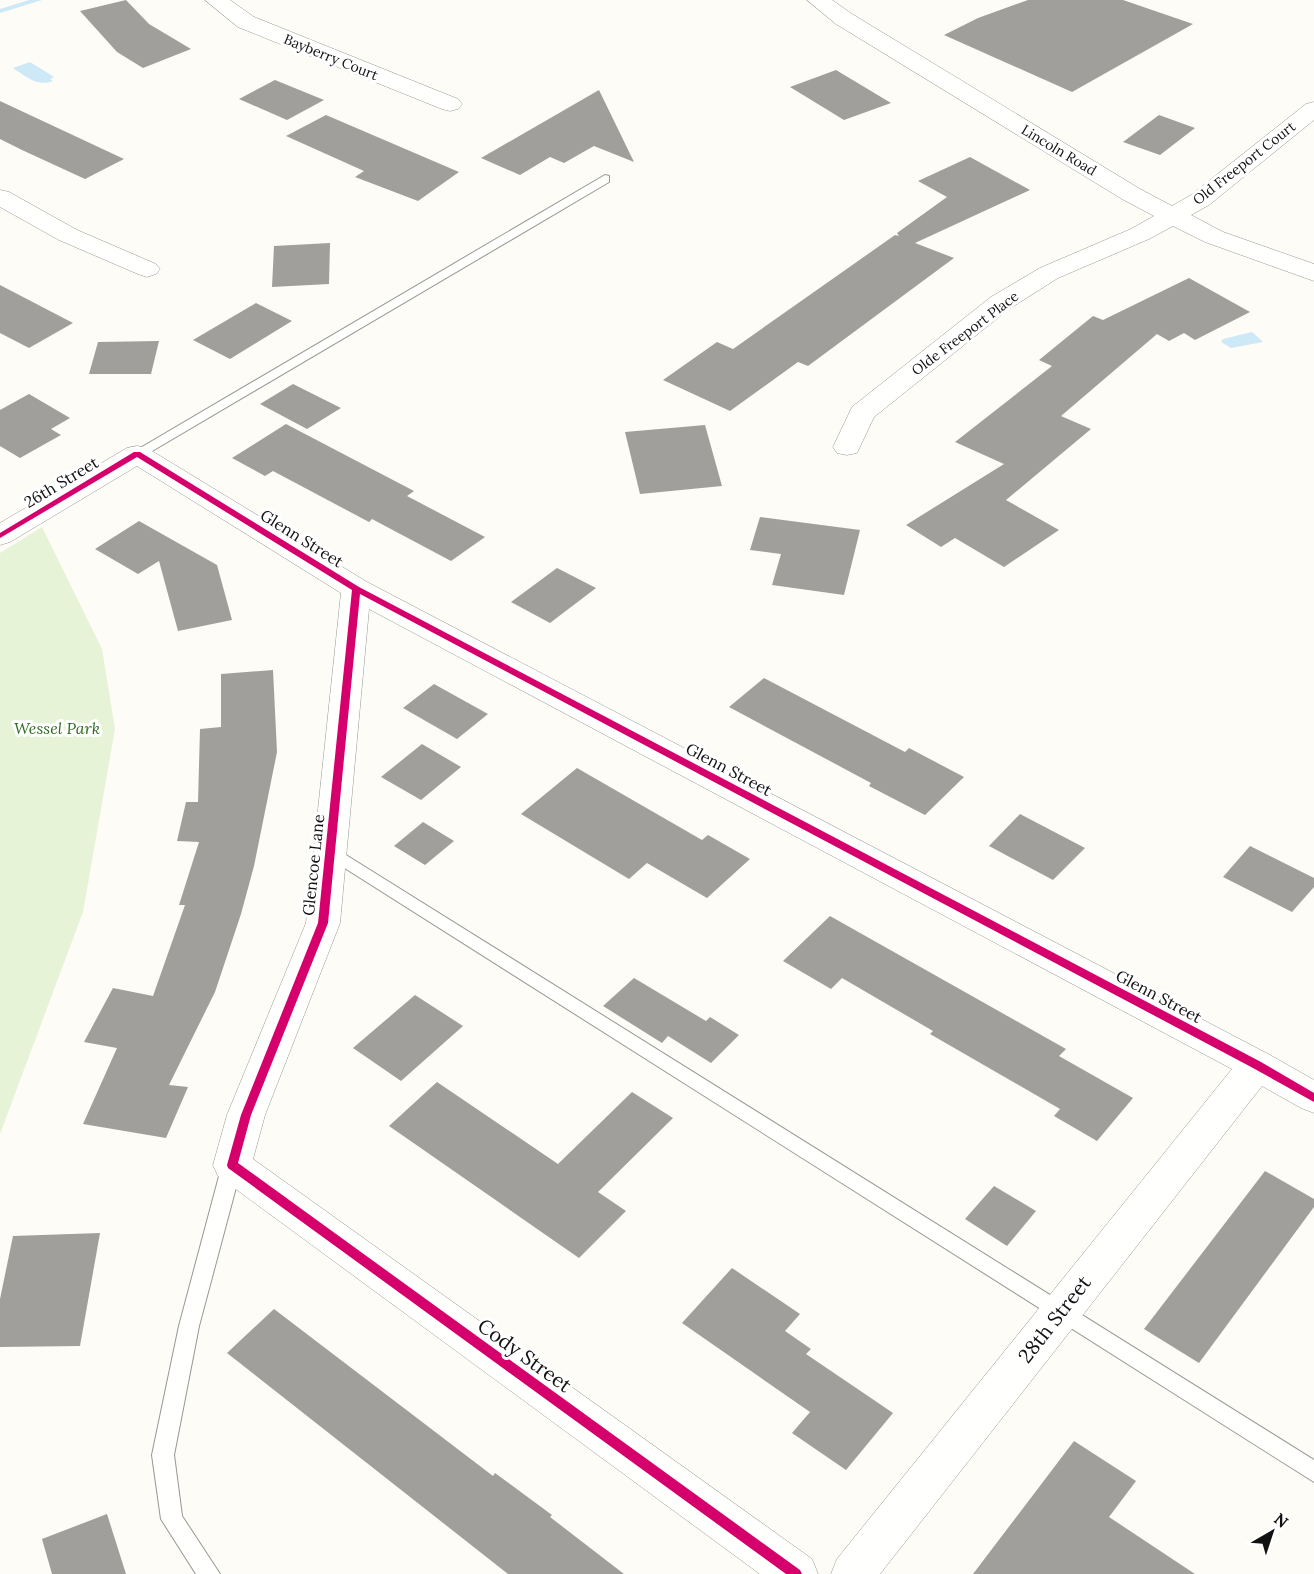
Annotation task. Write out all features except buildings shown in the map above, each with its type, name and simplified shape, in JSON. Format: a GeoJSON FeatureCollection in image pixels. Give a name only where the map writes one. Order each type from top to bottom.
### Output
{"type":"FeatureCollection","features":[{"type":"Feature","properties":{"kind":"street","name":"Bayberry Court"},"geometry":{"type":"LineString","coordinates":[[216,0],[246,22],[450,104]]}},
{"type":"Feature","properties":{"kind":"street","name":"Lincoln Road"},"geometry":{"type":"LineString","coordinates":[[818,0],[844,19],[1131,194],[1214,237],[1314,273]]}},
{"type":"Feature","properties":{"kind":"street","name":"Old Freeport Court"},"geometry":{"type":"LineString","coordinates":[[1172,215],[1200,200],[1314,109]]}},
{"type":"Feature","properties":{"kind":"street"},"geometry":{"type":"LineString","coordinates":[[0,197],[68,235],[147,269]]}},
{"type":"Feature","properties":{"kind":"street","name":"Olde Freeport Place"},"geometry":{"type":"LineString","coordinates":[[848,447],[862,413],[1000,303],[1049,273],[1140,234],[1172,215]]}},
{"type":"Feature","properties":{"kind":"street","name":"26th Street"},"geometry":{"type":"LineString","coordinates":[[0,536],[137,454]]}},
{"type":"Feature","properties":{"kind":"street","name":"Glenn Street"},"geometry":{"type":"LineString","coordinates":[[137,454],[356,589],[1257,1065],[1314,1098]]}},
{"type":"Feature","properties":{"kind":"street","name":"Glencoe Lane"},"geometry":{"type":"LineString","coordinates":[[232,1165],[246,1115],[323,923],[356,589]]}},
{"type":"Feature","properties":{"kind":"street","name":"28th Street"},"geometry":{"type":"LineString","coordinates":[[852,1574],[1257,1065]]}},
{"type":"Feature","properties":{"kind":"street","name":"Cody Street"},"geometry":{"type":"LineString","coordinates":[[232,1165],[796,1574]]}},
{"type":"Feature","properties":{"kind":"lane"},"geometry":{"type":"LineString","coordinates":[[137,454],[605,178]]}},
{"type":"Feature","properties":{"kind":"lane"},"geometry":{"type":"LineString","coordinates":[[330,851],[1314,1472]]}},
{"type":"Feature","properties":{"kind":"lane"},"geometry":{"type":"LineString","coordinates":[[208,1574],[172,1520],[163,1455],[189,1326],[232,1165]]}},
{"type":"Feature","properties":{"kind":"green space","name":"Wessel Park"},"geometry":{"type":"Polygon","coordinates":[[[42,527],[102,649],[115,729],[83,912],[0,1134],[0,553],[42,527]]]}},
{"type":"Feature","properties":{"kind":"water"},"geometry":{"type":"Polygon","coordinates":[[[30,62],[54,77],[50,79],[53,81],[37,82],[13,68],[30,62]]]}},
{"type":"Feature","properties":{"kind":"water"},"geometry":{"type":"Polygon","coordinates":[[[1252,332],[1263,342],[1231,348],[1221,342],[1223,339],[1252,332]]]}},
{"type":"Feature","properties":{"kind":"waterway"},"geometry":{"type":"LineString","coordinates":[[0,11],[38,0]]}},
{"type":"Feature","properties":{"kind":"cycle path"},"geometry":{"type":"LineString","coordinates":[[0,536],[137,454],[356,589],[1257,1065],[1314,1098]]}},
{"type":"Feature","properties":{"kind":"cycle path"},"geometry":{"type":"LineString","coordinates":[[356,589],[323,923],[246,1115],[232,1165],[796,1574]]}}]}
